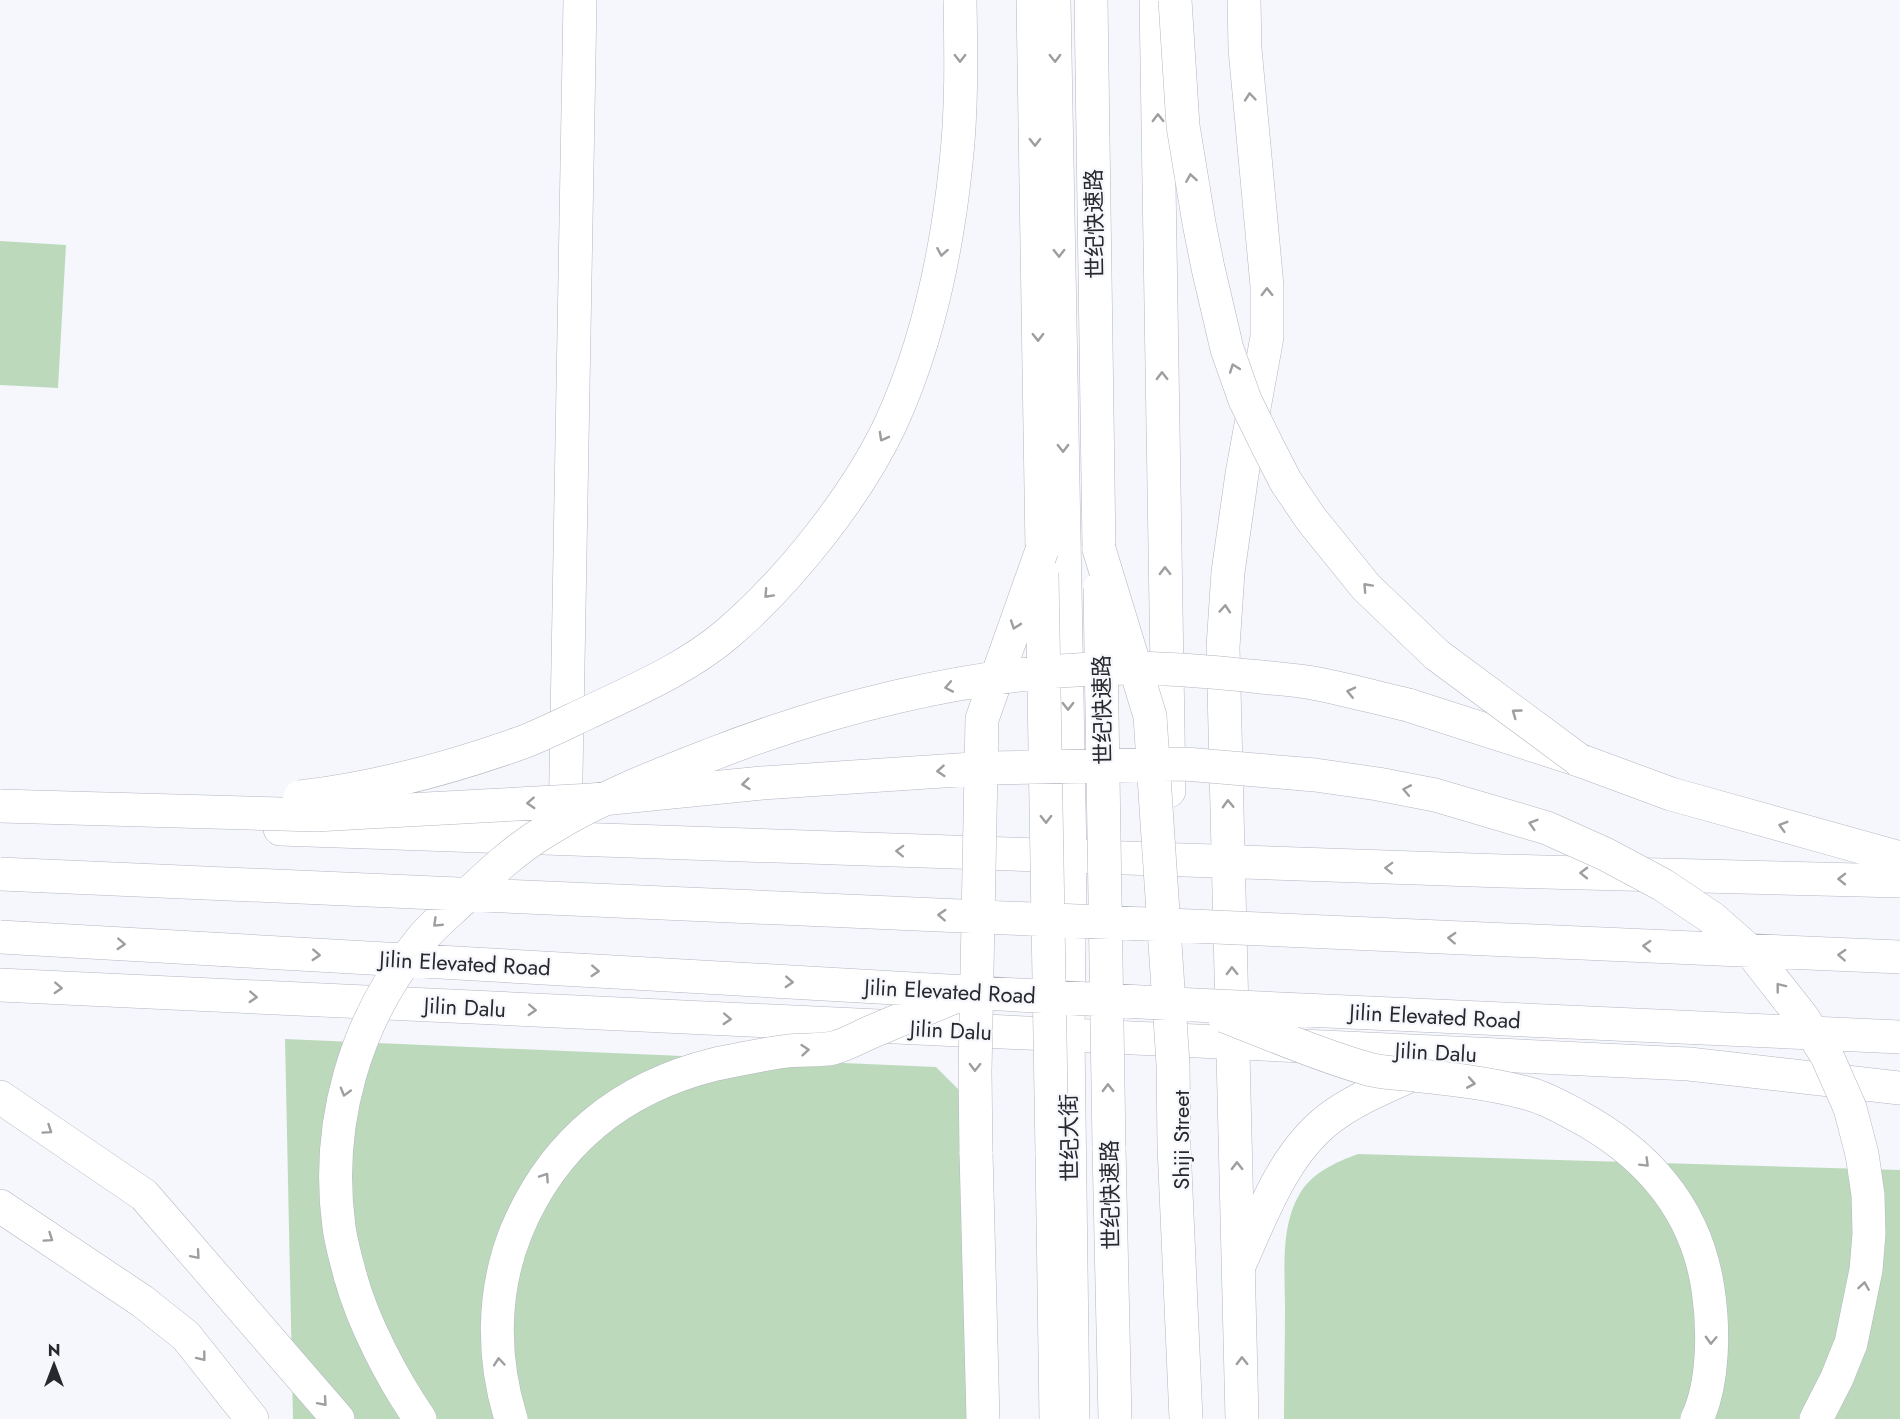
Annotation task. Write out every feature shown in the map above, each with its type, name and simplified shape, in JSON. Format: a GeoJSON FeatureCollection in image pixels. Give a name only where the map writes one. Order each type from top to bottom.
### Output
{"type":"FeatureCollection","features":[{"type":"Feature","properties":{"kind":"main road"},"geometry":{"type":"LineString","coordinates":[[564,840],[580,0]]}},
{"type":"Feature","properties":{"kind":"main road"},"geometry":{"type":"LineString","coordinates":[[191,810],[334,793],[401,778],[529,740],[645,685],[694,658],[726,636],[761,602],[814,542],[867,465],[890,425],[918,352],[938,279],[957,164],[960,102],[960,0]]}},
{"type":"Feature","properties":{"kind":"main road"},"geometry":{"type":"LineString","coordinates":[[1033,0],[1056,1419]]}},
{"type":"Feature","properties":{"kind":"main road","name":"世纪大街"},"geometry":{"type":"LineString","coordinates":[[1054,0],[1070,857],[1068,1035],[1073,1419]]}},
{"type":"Feature","properties":{"kind":"main road","name":"世纪快速路"},"geometry":{"type":"LineString","coordinates":[[1092,0],[1115,1419]]}},
{"type":"Feature","properties":{"kind":"main road","name":"Shiji Street"},"geometry":{"type":"LineString","coordinates":[[1156,0],[1170,861],[1181,1040],[1178,1419]]}},
{"type":"Feature","properties":{"kind":"main road"},"geometry":{"type":"LineString","coordinates":[[1175,0],[1184,126],[1205,257],[1227,349],[1245,399],[1286,482],[1311,519],[1366,587],[1437,655],[1580,760]]}},
{"type":"Feature","properties":{"kind":"main road"},"geometry":{"type":"LineString","coordinates":[[1242,1419],[1223,647],[1228,572],[1242,474],[1267,337],[1267,286],[1245,49],[1244,0]]}},
{"type":"Feature","properties":{"kind":"main road"},"geometry":{"type":"LineString","coordinates":[[1100,549],[1150,716],[1173,1064],[1174,1146],[1186,1419]]}},
{"type":"Feature","properties":{"kind":"main road"},"geometry":{"type":"LineString","coordinates":[[983,1419],[975,1072],[982,719],[1042,550]]}},
{"type":"Feature","properties":{"kind":"main road"},"geometry":{"type":"LineString","coordinates":[[420,1419],[404,1396],[358,1303],[339,1228],[335,1184],[336,1144],[341,1105],[365,1028],[397,971],[422,938],[509,855],[549,828],[581,811],[651,779],[788,726],[850,707],[1032,673],[1073,670],[1176,669],[1314,683],[1408,705],[1580,760],[1671,794],[1900,858]]}},
{"type":"Feature","properties":{"kind":"main road"},"geometry":{"type":"LineString","coordinates":[[0,806],[351,813],[592,800],[762,783],[988,768],[1185,764],[1315,775],[1378,784],[1435,795],[1546,828],[1605,854],[1663,885],[1712,918],[1752,953],[1803,1018],[1827,1056],[1850,1108],[1862,1154],[1868,1195],[1869,1234],[1860,1307],[1851,1343],[1837,1378],[1816,1419]]}},
{"type":"Feature","properties":{"kind":"main road"},"geometry":{"type":"LineString","coordinates":[[0,818],[1170,861],[1503,872],[1900,881]]}},
{"type":"Feature","properties":{"kind":"main road"},"geometry":{"type":"LineString","coordinates":[[0,874],[1900,957]]}},
{"type":"Feature","properties":{"kind":"main road","name":"Jilin Elevated Road"},"geometry":{"type":"LineString","coordinates":[[0,937],[1194,1005],[1900,1037]]}},
{"type":"Feature","properties":{"kind":"main road","name":"Jilin Dalu"},"geometry":{"type":"LineString","coordinates":[[0,985],[1689,1064],[1900,1088]]}},
{"type":"Feature","properties":{"kind":"main road"},"geometry":{"type":"LineString","coordinates":[[511,1419],[498,1366],[498,1313],[505,1268],[513,1240],[528,1204],[550,1169],[580,1133],[621,1103],[670,1079],[716,1064],[788,1051],[833,1048],[967,992]]}},
{"type":"Feature","properties":{"kind":"main road"},"geometry":{"type":"LineString","coordinates":[[1194,1005],[1366,1069],[1443,1078],[1524,1092],[1561,1107],[1598,1127],[1635,1154],[1662,1181],[1683,1213],[1696,1239],[1705,1266],[1712,1324],[1711,1352],[1708,1380],[1697,1419]]}},
{"type":"Feature","properties":{"kind":"main road"},"geometry":{"type":"LineString","coordinates":[[1239,1266],[1278,1182],[1303,1145],[1320,1127],[1336,1113],[1362,1098],[1458,1053]]}},
{"type":"Feature","properties":{"kind":"main road"},"geometry":{"type":"LineString","coordinates":[[0,1096],[144,1195],[338,1419]]}},
{"type":"Feature","properties":{"kind":"main road"},"geometry":{"type":"LineString","coordinates":[[0,1206],[142,1301],[186,1336],[252,1419]]}},
{"type":"Feature","properties":{"kind":"green space"},"geometry":{"type":"Polygon","coordinates":[[[0,241],[66,245],[58,388],[0,385],[0,241]]]}},
{"type":"Feature","properties":{"kind":"green space"},"geometry":{"type":"Polygon","coordinates":[[[285,1039],[936,1067],[969,1100],[974,1419],[293,1419],[285,1039]]]}},
{"type":"Feature","properties":{"kind":"green space"},"geometry":{"type":"Polygon","coordinates":[[[1358,1154],[1900,1170],[1900,1419],[1284,1419],[1284,1265],[1289,1222],[1299,1195],[1310,1180],[1333,1165],[1358,1154]]]}}]}
